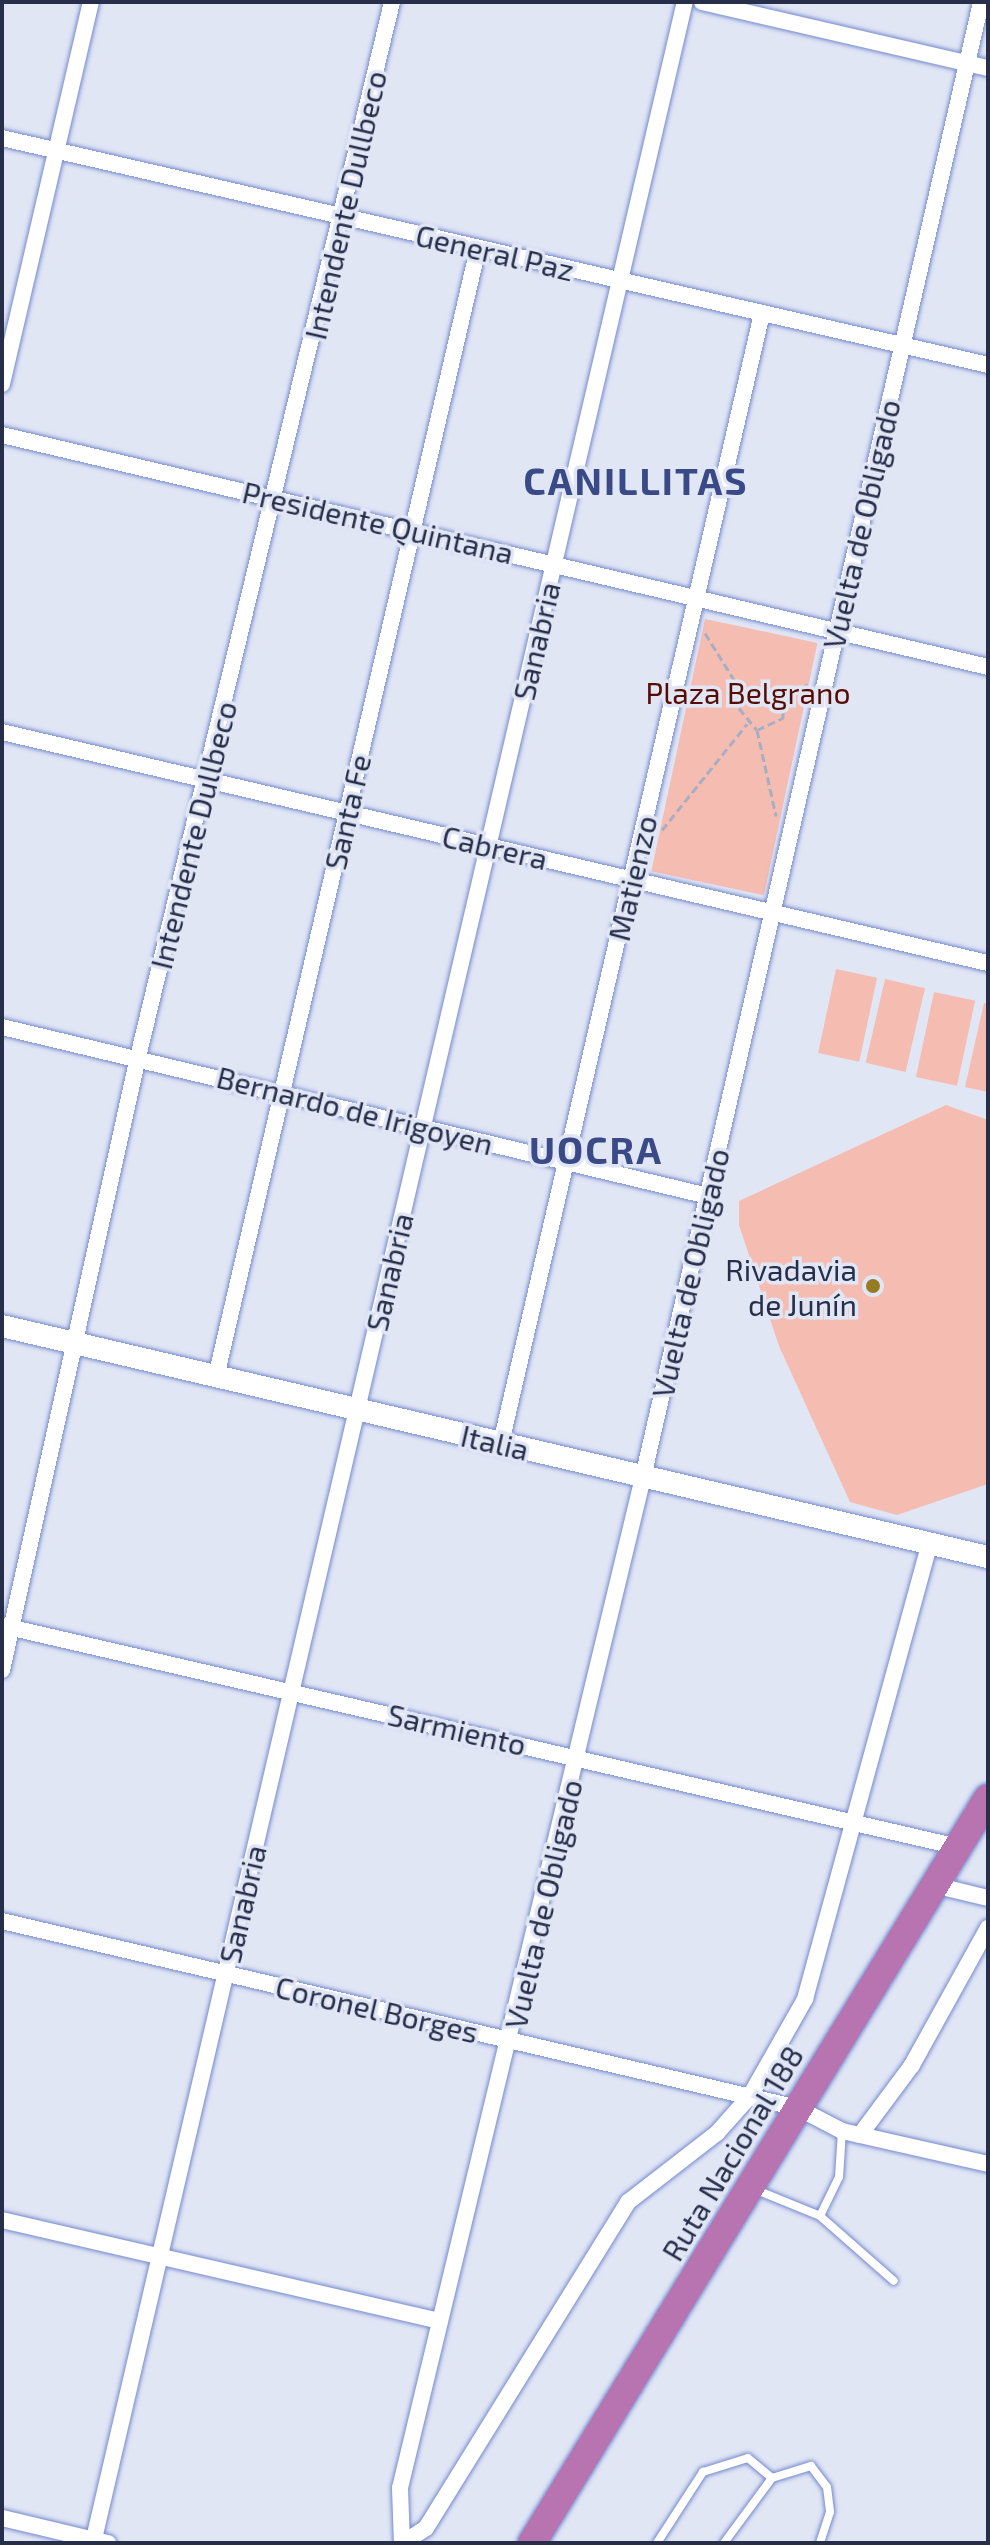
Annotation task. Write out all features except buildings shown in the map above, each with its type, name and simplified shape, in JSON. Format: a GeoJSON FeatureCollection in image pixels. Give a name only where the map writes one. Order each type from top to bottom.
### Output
{"type":"FeatureCollection","features":[{"type":"Feature","properties":{"kind":"highway","name":"Ruta Nacional 188"},"geometry":{"type":"LineString","coordinates":[[532,2543],[988,1798]]}},
{"type":"Feature","properties":{"kind":"street"},"geometry":{"type":"LineString","coordinates":[[2,384],[91,2]]}},
{"type":"Feature","properties":{"kind":"street","name":"Intendente Dullbeco"},"geometry":{"type":"LineString","coordinates":[[2,1670],[7,1627],[75,1344],[138,1057],[278,498],[392,2]]}},
{"type":"Feature","properties":{"kind":"street","name":"Sanabria"},"geometry":{"type":"LineString","coordinates":[[98,2542],[160,2256],[685,2]]}},
{"type":"Feature","properties":{"kind":"street"},"geometry":{"type":"LineString","coordinates":[[702,2],[988,68]]}},
{"type":"Feature","properties":{"kind":"street","name":"Vuelta de Obligado"},"geometry":{"type":"LineString","coordinates":[[403,2543],[400,2488],[578,1757],[981,2]]}},
{"type":"Feature","properties":{"kind":"street","name":"General Paz"},"geometry":{"type":"LineString","coordinates":[[2,138],[988,365]]}},
{"type":"Feature","properties":{"kind":"street","name":"Santa Fe"},"geometry":{"type":"LineString","coordinates":[[216,1377],[478,248]]}},
{"type":"Feature","properties":{"kind":"street","name":"Matienzo"},"geometry":{"type":"LineString","coordinates":[[501,1443],[762,313]]}},
{"type":"Feature","properties":{"kind":"street","name":"Presidente Quintana"},"geometry":{"type":"LineString","coordinates":[[2,435],[554,563],[695,606],[837,630],[988,667]]}},
{"type":"Feature","properties":{"kind":"street","name":"Cabrera"},"geometry":{"type":"LineString","coordinates":[[2,732],[488,846],[633,872],[773,912],[988,963]]}},
{"type":"Feature","properties":{"kind":"street","name":"Bernardo de Irigoyen"},"geometry":{"type":"LineString","coordinates":[[2,1027],[138,1057],[708,1196]]}},
{"type":"Feature","properties":{"kind":"street","name":"Italia"},"geometry":{"type":"LineString","coordinates":[[2,1326],[988,1557]]}},
{"type":"Feature","properties":{"kind":"street"},"geometry":{"type":"LineString","coordinates":[[403,2543],[426,2528],[628,2202],[717,2133],[750,2096],[805,1999],[858,1821],[930,1543]]}},
{"type":"Feature","properties":{"kind":"street","name":"Sarmiento"},"geometry":{"type":"LineString","coordinates":[[7,1627],[858,1821],[958,1847]]}},
{"type":"Feature","properties":{"kind":"street"},"geometry":{"type":"LineString","coordinates":[[934,1885],[988,1898]]}},
{"type":"Feature","properties":{"kind":"street","name":"Coronel Borges"},"geometry":{"type":"LineString","coordinates":[[2,1921],[750,2096],[798,2108],[842,2131],[988,2164]]}},
{"type":"Feature","properties":{"kind":"street"},"geometry":{"type":"LineString","coordinates":[[860,2135],[912,2065],[988,1928]]}},
{"type":"Feature","properties":{"kind":"street"},"geometry":{"type":"LineString","coordinates":[[2,2220],[440,2321]]}},
{"type":"Feature","properties":{"kind":"street"},"geometry":{"type":"LineString","coordinates":[[2,2518],[98,2542]]}},
{"type":"Feature","properties":{"kind":"lane"},"geometry":{"type":"LineString","coordinates":[[820,2216],[839,2177],[842,2131]]}},
{"type":"Feature","properties":{"kind":"lane"},"geometry":{"type":"LineString","coordinates":[[751,2187],[820,2216],[894,2281]]}},
{"type":"Feature","properties":{"kind":"lane"},"geometry":{"type":"LineString","coordinates":[[657,2543],[703,2472],[748,2458],[772,2478]]}},
{"type":"Feature","properties":{"kind":"lane"},"geometry":{"type":"LineString","coordinates":[[724,2543],[772,2478],[811,2466],[827,2487],[830,2512],[820,2543]]}},
{"type":"Feature","properties":{"kind":"path"},"geometry":{"type":"LineString","coordinates":[[695,606],[743,694]]}},
{"type":"Feature","properties":{"kind":"path"},"geometry":{"type":"LineString","coordinates":[[748,689],[739,708],[747,724],[757,730],[785,858]]}},
{"type":"Feature","properties":{"kind":"path"},"geometry":{"type":"LineString","coordinates":[[757,730],[783,718],[783,695]]}},
{"type":"Feature","properties":{"kind":"path"},"geometry":{"type":"LineString","coordinates":[[633,872],[747,724]]}},
{"type":"Feature","properties":{"kind":"green space","name":"Plaza Belgrano"},"geometry":{"type":"Polygon","coordinates":[[[705,619],[817,643],[764,895],[651,871],[705,619]]]}},
{"type":"Feature","properties":{"kind":"green space"},"geometry":{"type":"Polygon","coordinates":[[[836,969],[877,978],[859,1062],[818,1053],[836,969]]]}},
{"type":"Feature","properties":{"kind":"green space"},"geometry":{"type":"Polygon","coordinates":[[[885,979],[925,988],[906,1072],[866,1063],[885,979]]]}},
{"type":"Feature","properties":{"kind":"green space"},"geometry":{"type":"Polygon","coordinates":[[[934,992],[975,1001],[957,1086],[916,1077],[934,992]]]}},
{"type":"Feature","properties":{"kind":"green space"},"geometry":{"type":"Polygon","coordinates":[[[984,1003],[988,1004],[988,1092],[965,1087],[984,1003]]]}},
{"type":"Feature","properties":{"kind":"green space","name":"Rivadavia de Junín"},"geometry":{"type":"Polygon","coordinates":[[[946,1105],[988,1120],[988,1484],[897,1515],[850,1502],[779,1346],[739,1225],[739,1201],[946,1105]]]}},
{"type":"Feature","properties":{"kind":"place","name":"Rivadavia de Junín"},"geometry":{"type":"Point","coordinates":[873,1286]}},
{"type":"Feature","properties":{"kind":"district","name":"CANILLITAS"},"geometry":{"type":"Point","coordinates":[636,481]}},
{"type":"Feature","properties":{"kind":"district","name":"UOCRA"},"geometry":{"type":"Point","coordinates":[596,1150]}}]}
